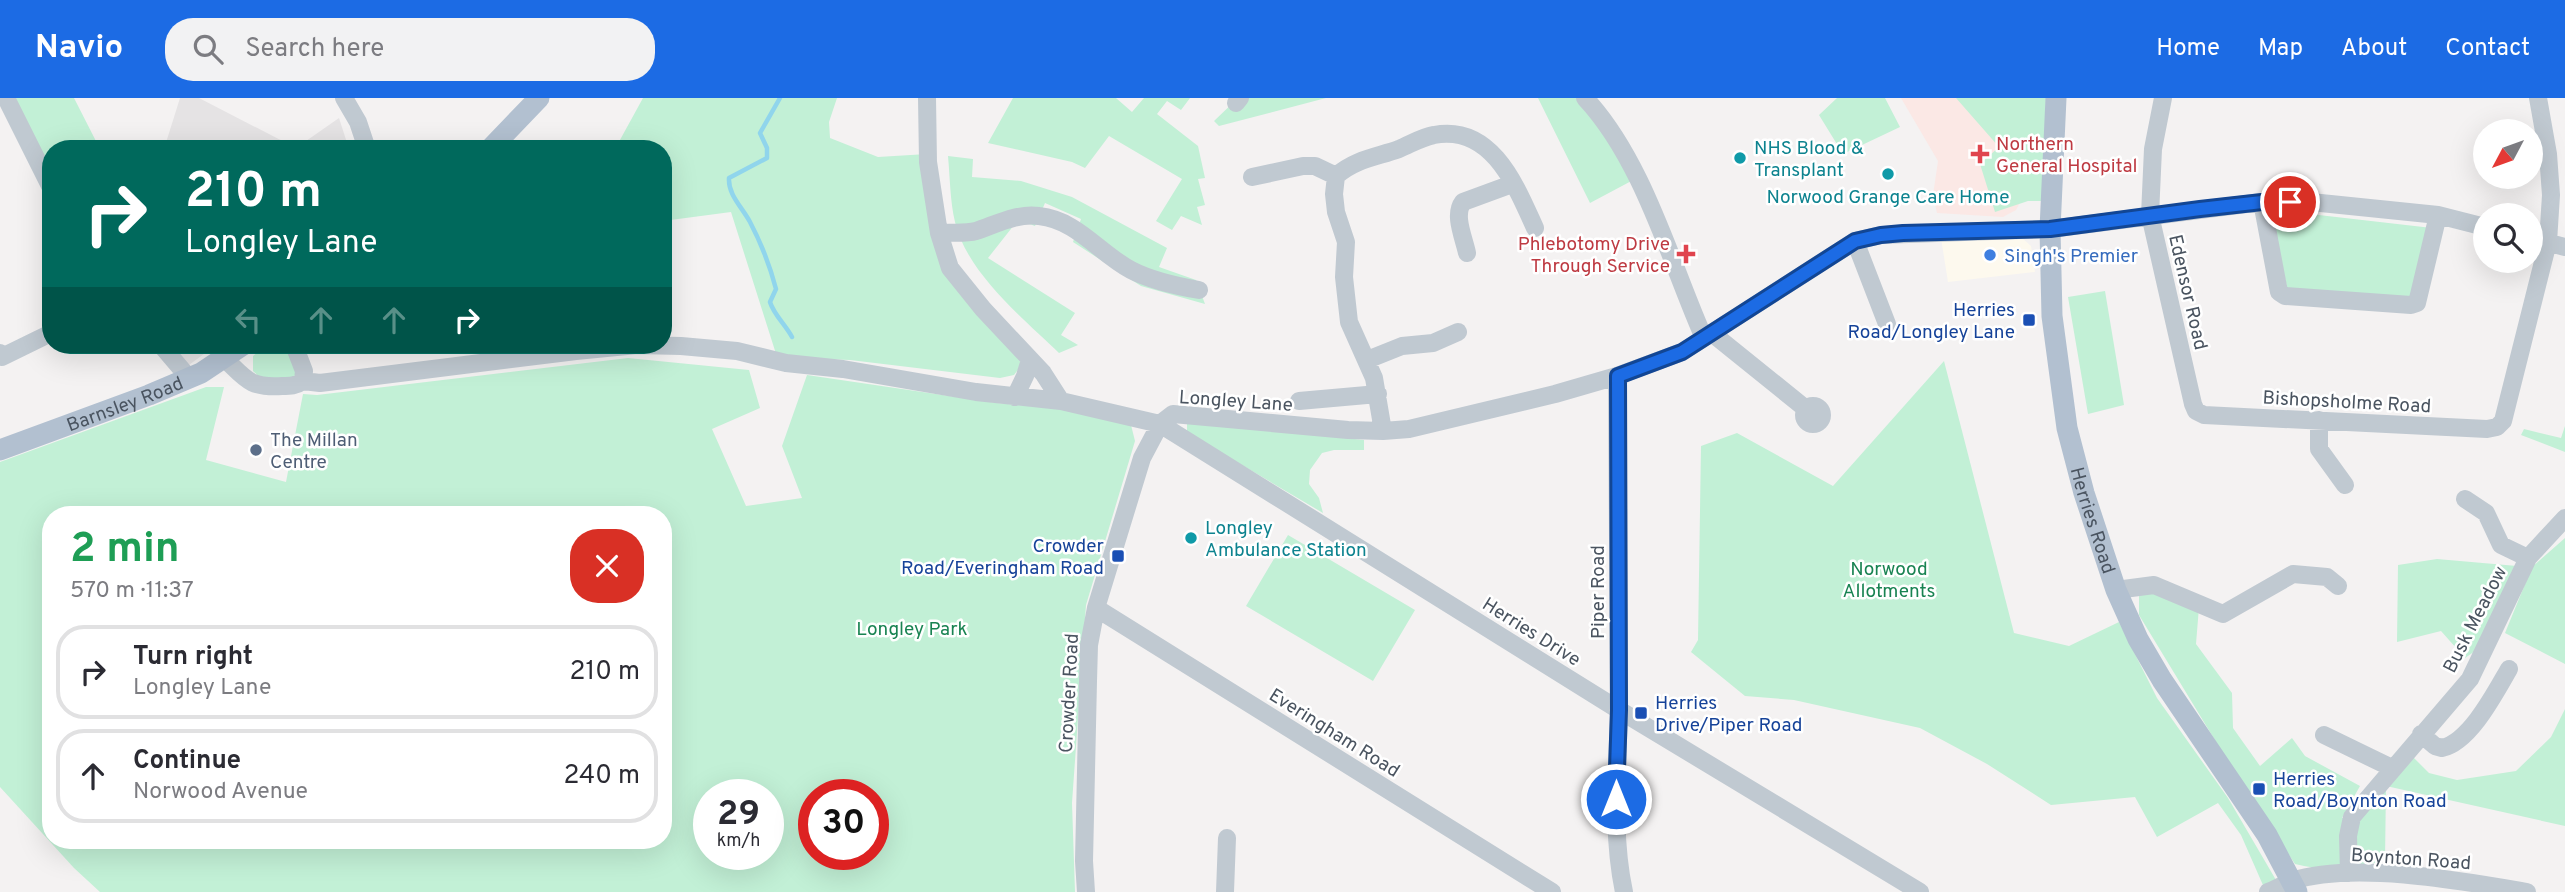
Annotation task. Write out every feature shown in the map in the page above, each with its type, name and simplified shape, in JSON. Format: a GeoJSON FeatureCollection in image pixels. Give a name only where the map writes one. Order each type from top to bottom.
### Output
{"type":"FeatureCollection","features":[{"type":"Feature","properties":{"kind":"main road"},"geometry":{"type":"LineString","coordinates":[[499,140],[539,98]]}},
{"type":"Feature","properties":{"kind":"main road","name":"Herries Road"},"geometry":{"type":"LineString","coordinates":[[2056,98],[2050,229],[2052,316],[2067,428],[2084,493],[2116,590],[2138,639],[2162,680],[2267,835],[2295,886]]}},
{"type":"Feature","properties":{"kind":"main road","name":"Barnsley Road"},"geometry":{"type":"LineString","coordinates":[[0,450],[190,378],[230,354]]}},
{"type":"Feature","properties":{"kind":"street"},"geometry":{"type":"LineString","coordinates":[[6,98],[42,170]]}},
{"type":"Feature","properties":{"kind":"street"},"geometry":{"type":"LineString","coordinates":[[344,98],[358,122],[363,140]]}},
{"type":"Feature","properties":{"kind":"street"},"geometry":{"type":"LineString","coordinates":[[927,98],[928,162],[939,233],[950,268],[983,309],[1043,373],[1061,401]]}},
{"type":"Feature","properties":{"kind":"street"},"geometry":{"type":"LineString","coordinates":[[1585,98],[1616,138],[1652,208],[1709,336],[1806,409]]}},
{"type":"Feature","properties":{"kind":"street","name":"Edensor Road"},"geometry":{"type":"LineString","coordinates":[[2162,98],[2153,149],[2150,215],[2196,411]]}},
{"type":"Feature","properties":{"kind":"street"},"geometry":{"type":"LineString","coordinates":[[2538,98],[2552,195],[2548,242]]}},
{"type":"Feature","properties":{"kind":"street"},"geometry":{"type":"LineString","coordinates":[[1383,431],[1378,394],[1367,360],[1349,322],[1345,277],[1346,242],[1336,212],[1336,176],[1354,162],[1432,135],[1446,134],[1479,141],[1493,153],[1535,228]]}},
{"type":"Feature","properties":{"kind":"street"},"geometry":{"type":"LineString","coordinates":[[1252,177],[1303,166],[1315,166],[1336,176]]}},
{"type":"Feature","properties":{"kind":"street"},"geometry":{"type":"LineString","coordinates":[[1467,253],[1458,216],[1459,207],[1463,201],[1512,184]]}},
{"type":"Feature","properties":{"kind":"street"},"geometry":{"type":"LineString","coordinates":[[2262,202],[2279,292],[2285,296],[2411,305],[2417,303],[2438,215]]}},
{"type":"Feature","properties":{"kind":"street","name":"Longley Lane"},"geometry":{"type":"LineString","coordinates":[[672,346],[737,351],[786,363],[843,369],[1014,397],[1061,401],[1160,424],[1173,414],[1182,414],[1383,431],[1409,429],[1498,408],[1618,376],[1682,352],[1855,241],[1881,235],[2050,229],[2262,202],[2311,202],[2438,215],[2473,223]]}},
{"type":"Feature","properties":{"kind":"street"},"geometry":{"type":"LineString","coordinates":[[939,233],[974,232],[1021,215],[1051,218],[1064,222],[1131,270],[1199,290]]}},
{"type":"Feature","properties":{"kind":"street"},"geometry":{"type":"LineString","coordinates":[[1855,241],[1886,324]]}},
{"type":"Feature","properties":{"kind":"street","name":"Bishopsholme Road"},"geometry":{"type":"LineString","coordinates":[[2196,411],[2204,415],[2487,429],[2497,427],[2503,421],[2548,242]]}},
{"type":"Feature","properties":{"kind":"street"},"geometry":{"type":"LineString","coordinates":[[1367,360],[1402,346],[1433,343],[1458,332]]}},
{"type":"Feature","properties":{"kind":"street"},"geometry":{"type":"LineString","coordinates":[[0,353],[2,357],[42,337]]}},
{"type":"Feature","properties":{"kind":"street"},"geometry":{"type":"LineString","coordinates":[[169,354],[190,378]]}},
{"type":"Feature","properties":{"kind":"street"},"geometry":{"type":"LineString","coordinates":[[297,354],[304,371],[303,381]]}},
{"type":"Feature","properties":{"kind":"street","name":"Longley Lane"},"geometry":{"type":"LineString","coordinates":[[224,358],[256,386],[297,386],[303,381],[320,383],[553,354]]}},
{"type":"Feature","properties":{"kind":"street"},"geometry":{"type":"LineString","coordinates":[[1014,397],[1030,360]]}},
{"type":"Feature","properties":{"kind":"street","name":"Piper Road"},"geometry":{"type":"LineString","coordinates":[[1618,376],[1619,710],[1616,777],[1617,845],[1624,892]]}},
{"type":"Feature","properties":{"kind":"street"},"geometry":{"type":"LineString","coordinates":[[1300,401],[1378,394]]}},
{"type":"Feature","properties":{"kind":"street"},"geometry":{"type":"LineString","coordinates":[[2319,420],[2319,449],[2345,485]]}},
{"type":"Feature","properties":{"kind":"street","name":"Herries Drive"},"geometry":{"type":"LineString","coordinates":[[1160,424],[1619,710],[1920,892]]}},
{"type":"Feature","properties":{"kind":"street","name":"Crowder Road"},"geometry":{"type":"LineString","coordinates":[[1086,892],[1084,854],[1089,645],[1096,608],[1142,458],[1160,424]]}},
{"type":"Feature","properties":{"kind":"street"},"geometry":{"type":"LineString","coordinates":[[2465,499],[2486,513],[2501,545],[2528,558]]}},
{"type":"Feature","properties":{"kind":"street","name":"Busk Meadow"},"geometry":{"type":"LineString","coordinates":[[2349,873],[2348,836],[2352,817],[2470,679],[2528,558],[2565,518]]}},
{"type":"Feature","properties":{"kind":"street"},"geometry":{"type":"LineString","coordinates":[[2116,590],[2154,585],[2223,614],[2293,574],[2327,577],[2338,586]]}},
{"type":"Feature","properties":{"kind":"street","name":"Everingham Road"},"geometry":{"type":"LineString","coordinates":[[1096,608],[1552,892]]}},
{"type":"Feature","properties":{"kind":"street"},"geometry":{"type":"LineString","coordinates":[[2421,734],[2435,746],[2442,748],[2456,741],[2481,716],[2509,670]]}},
{"type":"Feature","properties":{"kind":"street"},"geometry":{"type":"LineString","coordinates":[[2324,735],[2392,768]]}},
{"type":"Feature","properties":{"kind":"street"},"geometry":{"type":"LineString","coordinates":[[1227,838],[1229,892]]}},
{"type":"Feature","properties":{"kind":"street","name":"Boynton Road"},"geometry":{"type":"LineString","coordinates":[[2267,892],[2349,873],[2419,876],[2492,889],[2527,892]]}},
{"type":"Feature","properties":{"kind":"shaded area"},"geometry":{"type":"Polygon","coordinates":[[[180,98],[199,98],[280,140],[167,140],[180,98]]]}},
{"type":"Feature","properties":{"kind":"shaded area","name":"Northern General Hospital"},"geometry":{"type":"Polygon","coordinates":[[[1901,98],[2028,98],[2025,193],[2016,210],[2003,217],[1937,213],[1933,195],[1938,161],[1901,98]]]}},
{"type":"Feature","properties":{"kind":"shaded area"},"geometry":{"type":"Polygon","coordinates":[[[339,118],[346,140],[307,140],[339,118]]]}},
{"type":"Feature","properties":{"kind":"shaded area"},"geometry":{"type":"Polygon","coordinates":[[[1941,238],[2022,238],[2031,246],[2035,272],[1948,282],[1941,238]]]}},
{"type":"Feature","properties":{"kind":"shaded area"},"geometry":{"type":"Polygon","coordinates":[[[179,354],[204,354],[189,365],[179,354]]]}},
{"type":"Feature","properties":{"kind":"green space"},"geometry":{"type":"Polygon","coordinates":[[[14,98],[74,98],[95,140],[42,140],[42,156],[14,98]]]}},
{"type":"Feature","properties":{"kind":"green space"},"geometry":{"type":"Polygon","coordinates":[[[643,98],[837,98],[829,122],[830,138],[878,157],[927,154],[948,262],[1020,356],[1021,366],[1014,375],[1000,378],[850,360],[777,357],[731,212],[672,220],[672,140],[620,140],[643,98]]]}},
{"type":"Feature","properties":{"kind":"green space"},"geometry":{"type":"Polygon","coordinates":[[[1013,98],[1116,98],[1132,112],[1144,98],[1190,98],[1181,110],[1167,101],[1157,114],[1198,146],[1205,178],[1198,179],[1205,205],[1197,207],[1202,225],[1181,216],[1172,230],[1156,221],[1182,179],[1109,136],[1085,168],[1072,162],[988,143],[1013,98]]]}},
{"type":"Feature","properties":{"kind":"green space"},"geometry":{"type":"Polygon","coordinates":[[[1238,98],[1326,98],[1219,126],[1214,121],[1238,98]]]}},
{"type":"Feature","properties":{"kind":"green space"},"geometry":{"type":"Polygon","coordinates":[[[1538,98],[1578,98],[1637,178],[1590,203],[1538,98]]]}},
{"type":"Feature","properties":{"kind":"green space"},"geometry":{"type":"Polygon","coordinates":[[[1837,98],[1885,98],[1900,127],[1843,154],[1819,115],[1837,98]]]}},
{"type":"Feature","properties":{"kind":"green space"},"geometry":{"type":"Polygon","coordinates":[[[1956,98],[2046,98],[2042,201],[2028,201],[1995,212],[1980,164],[1999,147],[1956,98]]]}},
{"type":"Feature","properties":{"kind":"green space"},"geometry":{"type":"Polygon","coordinates":[[[948,156],[973,159],[972,177],[1021,181],[1072,197],[1167,248],[1159,267],[1196,280],[1205,304],[1141,286],[1073,242],[1081,219],[1045,203],[1035,226],[1018,220],[988,258],[1075,313],[1061,335],[1078,345],[1059,353],[998,294],[971,259],[955,222],[948,156]]]}},
{"type":"Feature","properties":{"kind":"green space"},"geometry":{"type":"Polygon","coordinates":[[[2276,210],[2432,228],[2411,297],[2288,292],[2276,237],[2276,210]]]}},
{"type":"Feature","properties":{"kind":"green space"},"geometry":{"type":"Polygon","coordinates":[[[2105,291],[2124,405],[2088,414],[2068,297],[2105,291]]]}},
{"type":"Feature","properties":{"kind":"green space"},"geometry":{"type":"Polygon","coordinates":[[[289,354],[297,374],[293,377],[262,379],[253,371],[253,356],[289,354]]]}},
{"type":"Feature","properties":{"kind":"green space","name":"Longley Park"},"geometry":{"type":"Polygon","coordinates":[[[628,358],[749,370],[760,408],[712,429],[746,506],[802,498],[782,446],[807,375],[997,403],[1124,415],[1131,425],[1135,441],[1086,605],[1072,803],[1075,892],[100,892],[57,849],[672,849],[672,506],[42,506],[42,833],[0,787],[0,462],[206,387],[224,387],[206,460],[286,482],[303,394],[317,395],[628,358]]]}},
{"type":"Feature","properties":{"kind":"green space","name":"Norwood Allotments"},"geometry":{"type":"Polygon","coordinates":[[[1944,361],[2014,633],[2069,646],[2119,622],[2157,698],[2228,798],[2283,892],[2266,892],[2241,835],[2218,803],[2157,837],[2135,797],[2051,805],[1987,764],[1920,728],[1794,700],[1745,696],[1691,652],[1698,640],[1701,446],[1737,433],[1833,486],[1944,361]]]}},
{"type":"Feature","properties":{"kind":"green space"},"geometry":{"type":"Polygon","coordinates":[[[1192,422],[1364,440],[1364,450],[1334,450],[1322,453],[1310,470],[1309,484],[1319,498],[1323,513],[1191,435],[1187,431],[1187,424],[1192,422]]]}},
{"type":"Feature","properties":{"kind":"green space"},"geometry":{"type":"Polygon","coordinates":[[[2565,426],[2565,452],[2521,435],[2524,429],[2561,438],[2565,426]]]}},
{"type":"Feature","properties":{"kind":"green space"},"geometry":{"type":"Polygon","coordinates":[[[1288,535],[1415,610],[1373,681],[1246,606],[1288,535]]]}},
{"type":"Feature","properties":{"kind":"green space"},"geometry":{"type":"Polygon","coordinates":[[[2565,538],[2565,664],[2505,633],[2532,567],[2565,538]]]}},
{"type":"Feature","properties":{"kind":"green space"},"geometry":{"type":"Polygon","coordinates":[[[2437,559],[2517,566],[2475,651],[2465,658],[2441,631],[2397,642],[2398,565],[2437,559]]]}},
{"type":"Feature","properties":{"kind":"green space"},"geometry":{"type":"Polygon","coordinates":[[[2157,592],[2199,607],[2196,644],[2232,693],[2233,728],[2260,766],[2292,738],[2305,756],[2360,786],[2342,818],[2361,815],[2385,786],[2413,757],[2429,773],[2457,780],[2516,771],[2551,737],[2565,709],[2565,826],[2386,786],[2385,860],[2340,868],[2295,864],[2244,788],[2139,615],[2139,594],[2157,592]]]}},
{"type":"Feature","properties":{"kind":"waterway"},"geometry":{"type":"LineString","coordinates":[[780,98],[760,133],[767,148],[767,158],[729,178],[729,184],[768,263],[776,289],[770,302],[772,307],[792,337]]}},
{"type":"Feature","properties":{"kind":"place","name":"Northern General Hospital"},"geometry":{"type":"Point","coordinates":[1980,154]}},
{"type":"Feature","properties":{"kind":"place","name":"NHS Blood & Transplant"},"geometry":{"type":"Point","coordinates":[1740,158]}},
{"type":"Feature","properties":{"kind":"place","name":"Norwood Grange Care Home"},"geometry":{"type":"Point","coordinates":[1888,174]}},
{"type":"Feature","properties":{"kind":"place","name":"Phlebotomy Drive Through Service"},"geometry":{"type":"Point","coordinates":[1686,254]}},
{"type":"Feature","properties":{"kind":"place","name":"Singh's Premier"},"geometry":{"type":"Point","coordinates":[1990,255]}},
{"type":"Feature","properties":{"kind":"place","name":"Herries Road/Longley Lane"},"geometry":{"type":"Point","coordinates":[2029,320]}},
{"type":"Feature","properties":{"kind":"place","name":"The Millan Centre"},"geometry":{"type":"Point","coordinates":[256,450]}},
{"type":"Feature","properties":{"kind":"place","name":"Longley Ambulance Station"},"geometry":{"type":"Point","coordinates":[1191,538]}},
{"type":"Feature","properties":{"kind":"place","name":"Crowder Road/Everingham Road"},"geometry":{"type":"Point","coordinates":[1118,556]}},
{"type":"Feature","properties":{"kind":"place","name":"Herries Drive/Piper Road"},"geometry":{"type":"Point","coordinates":[1641,713]}},
{"type":"Feature","properties":{"kind":"place","name":"Herries Road/Boynton Road"},"geometry":{"type":"Point","coordinates":[2259,789]}},
{"type":"Feature","properties":{"kind":"route"},"geometry":{"type":"LineString","coordinates":[[1616,799],[1619,710],[1618,376],[1682,352],[1855,241],[1903,233],[2050,229],[2262,202],[2290,202]]}}]}
